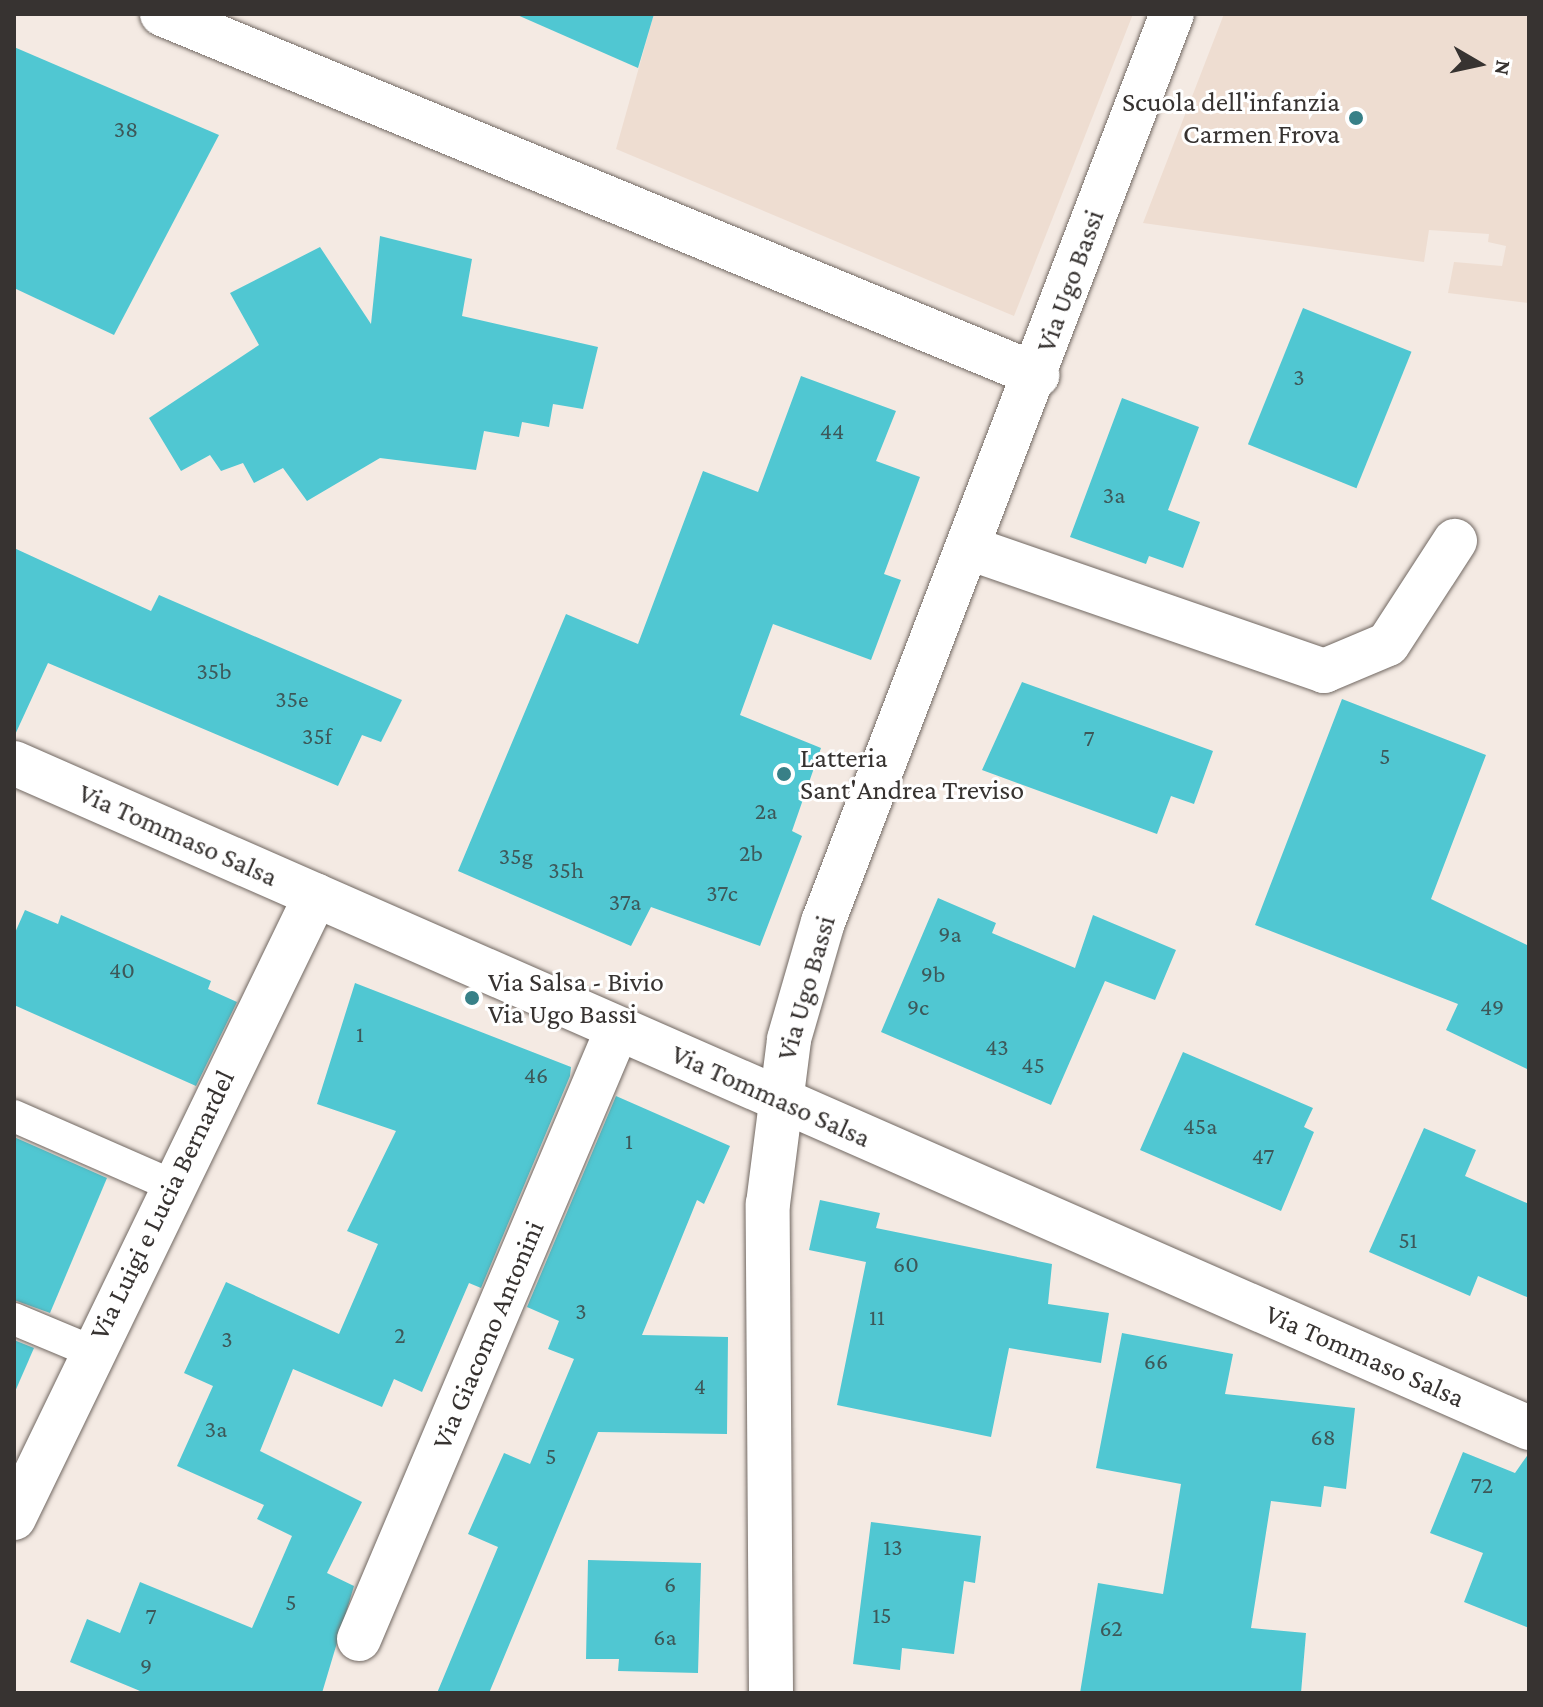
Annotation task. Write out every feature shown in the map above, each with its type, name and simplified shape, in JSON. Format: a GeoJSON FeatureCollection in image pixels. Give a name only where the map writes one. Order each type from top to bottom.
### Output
{"type":"FeatureCollection","features":[{"type":"Feature","properties":{"kind":"street"},"geometry":{"type":"LineString","coordinates":[[162,14],[1037,375]]}},
{"type":"Feature","properties":{"kind":"street","name":"Via Ugo Bassi"},"geometry":{"type":"LineString","coordinates":[[771,1693],[768,1204],[776,1098],[823,922],[1037,375],[1172,14]]}},
{"type":"Feature","properties":{"kind":"street"},"geometry":{"type":"LineString","coordinates":[[969,548],[1324,671],[1388,644],[1455,541]]}},
{"type":"Feature","properties":{"kind":"street","name":"Via Tommaso Salsa"},"geometry":{"type":"LineString","coordinates":[[14,763],[1529,1428]]}},
{"type":"Feature","properties":{"kind":"street","name":"Via Luigi e Lucia Bernardel"},"geometry":{"type":"LineString","coordinates":[[14,1518],[171,1185],[316,895]]}},
{"type":"Feature","properties":{"kind":"street","name":"Via Giacomo Antonini"},"geometry":{"type":"LineString","coordinates":[[359,1639],[617,1030]]}},
{"type":"Feature","properties":{"kind":"lane"},"geometry":{"type":"LineString","coordinates":[[14,1116],[171,1185]]}},
{"type":"Feature","properties":{"kind":"lane"},"geometry":{"type":"LineString","coordinates":[[14,1319],[91,1351]]}},
{"type":"Feature","properties":{"kind":"shaded area"},"geometry":{"type":"Polygon","coordinates":[[[654,14],[1133,14],[1014,316],[616,149],[654,14]]]}},
{"type":"Feature","properties":{"kind":"shaded area","name":"Scuola dell'infanzia Carmen Frova"},"geometry":{"type":"Polygon","coordinates":[[[1224,14],[1529,14],[1529,303],[1448,293],[1454,262],[1502,266],[1506,246],[1488,242],[1489,234],[1429,230],[1424,262],[1143,223],[1224,14]]]}},
{"type":"Feature","properties":{"kind":"building"},"geometry":{"type":"Polygon","coordinates":[[[515,14],[654,14],[638,68],[515,14]]]}},
{"type":"Feature","properties":{"kind":"building"},"geometry":{"type":"Polygon","coordinates":[[[14,47],[219,135],[114,335],[14,288],[14,47]]]}},
{"type":"Feature","properties":{"kind":"building"},"geometry":{"type":"Polygon","coordinates":[[[380,236],[472,259],[462,316],[598,347],[583,409],[553,404],[549,427],[522,422],[519,437],[484,431],[476,470],[380,458],[307,501],[283,468],[254,483],[243,463],[221,471],[210,455],[181,471],[149,418],[259,345],[230,293],[320,247],[371,324],[380,236]]]}},
{"type":"Feature","properties":{"kind":"building"},"geometry":{"type":"Polygon","coordinates":[[[1303,308],[1411,352],[1356,488],[1248,444],[1303,308]]]}},
{"type":"Feature","properties":{"kind":"building"},"geometry":{"type":"Polygon","coordinates":[[[801,376],[896,411],[876,461],[920,477],[884,574],[901,580],[871,660],[773,624],[740,715],[821,748],[792,831],[802,836],[760,946],[651,907],[631,946],[458,871],[566,614],[638,644],[703,471],[758,492],[801,376]]]}},
{"type":"Feature","properties":{"kind":"building"},"geometry":{"type":"Polygon","coordinates":[[[1122,398],[1199,427],[1168,510],[1200,522],[1183,568],[1149,556],[1146,564],[1070,537],[1122,398]]]}},
{"type":"Feature","properties":{"kind":"building"},"geometry":{"type":"Polygon","coordinates":[[[14,548],[151,611],[159,595],[402,700],[381,742],[362,735],[338,786],[48,663],[14,737],[14,548]]]}},
{"type":"Feature","properties":{"kind":"building"},"geometry":{"type":"Polygon","coordinates":[[[1022,682],[1213,751],[1194,804],[1171,796],[1157,834],[982,770],[1022,682]]]}},
{"type":"Feature","properties":{"kind":"building"},"geometry":{"type":"Polygon","coordinates":[[[1342,699],[1486,755],[1431,899],[1529,946],[1529,1070],[1446,1030],[1458,1004],[1255,925],[1342,699]]]}},
{"type":"Feature","properties":{"kind":"building"},"geometry":{"type":"Polygon","coordinates":[[[938,898],[996,923],[992,933],[1075,968],[1093,915],[1176,950],[1155,1000],[1105,981],[1051,1105],[881,1032],[938,898]]]}},
{"type":"Feature","properties":{"kind":"building"},"geometry":{"type":"Polygon","coordinates":[[[25,910],[58,924],[61,915],[211,981],[208,989],[237,1002],[196,1086],[14,1005],[14,935],[25,910]]]}},
{"type":"Feature","properties":{"kind":"building"},"geometry":{"type":"Polygon","coordinates":[[[355,983],[571,1067],[570,1076],[481,1288],[469,1283],[422,1392],[394,1379],[382,1407],[293,1369],[260,1451],[362,1502],[327,1573],[354,1586],[322,1693],[145,1693],[70,1662],[87,1619],[120,1633],[140,1582],[252,1628],[292,1536],[257,1519],[264,1505],[177,1466],[213,1386],[184,1373],[226,1282],[339,1334],[378,1244],[347,1231],[396,1131],[317,1104],[355,983]]]}},
{"type":"Feature","properties":{"kind":"building"},"geometry":{"type":"Polygon","coordinates":[[[1183,1052],[1313,1108],[1304,1127],[1314,1132],[1281,1211],[1140,1150],[1183,1052]]]}},
{"type":"Feature","properties":{"kind":"building"},"geometry":{"type":"Polygon","coordinates":[[[616,1096],[730,1146],[704,1204],[697,1200],[642,1335],[728,1337],[727,1434],[598,1432],[489,1693],[437,1693],[498,1547],[468,1534],[504,1453],[530,1464],[574,1359],[548,1349],[559,1321],[527,1307],[616,1096]]]}},
{"type":"Feature","properties":{"kind":"building"},"geometry":{"type":"Polygon","coordinates":[[[1424,1128],[1476,1150],[1465,1176],[1529,1204],[1529,1298],[1478,1276],[1470,1296],[1369,1252],[1424,1128]]]}},
{"type":"Feature","properties":{"kind":"building"},"geometry":{"type":"Polygon","coordinates":[[[14,1137],[107,1178],[50,1313],[14,1300],[14,1137]]]}},
{"type":"Feature","properties":{"kind":"building"},"geometry":{"type":"Polygon","coordinates":[[[820,1200],[880,1213],[876,1228],[1052,1264],[1048,1304],[1109,1313],[1101,1363],[1009,1348],[991,1437],[837,1405],[866,1262],[809,1250],[820,1200]]]}},
{"type":"Feature","properties":{"kind":"building"},"geometry":{"type":"Polygon","coordinates":[[[1122,1333],[1233,1354],[1225,1394],[1355,1408],[1346,1489],[1324,1486],[1321,1507],[1271,1501],[1251,1628],[1306,1633],[1301,1693],[1080,1693],[1098,1583],[1163,1594],[1181,1484],[1096,1468],[1122,1333]]]}},
{"type":"Feature","properties":{"kind":"building"},"geometry":{"type":"Polygon","coordinates":[[[14,1340],[34,1348],[14,1394],[14,1340]]]}},
{"type":"Feature","properties":{"kind":"building"},"geometry":{"type":"Polygon","coordinates":[[[1463,1452],[1515,1473],[1529,1453],[1529,1628],[1464,1602],[1483,1553],[1430,1533],[1463,1452]]]}},
{"type":"Feature","properties":{"kind":"building"},"geometry":{"type":"Polygon","coordinates":[[[871,1522],[981,1536],[975,1583],[964,1581],[954,1654],[902,1648],[900,1670],[853,1664],[871,1522]]]}},
{"type":"Feature","properties":{"kind":"building"},"geometry":{"type":"Polygon","coordinates":[[[588,1560],[701,1563],[698,1673],[618,1671],[619,1659],[586,1659],[588,1560]]]}},
{"type":"Feature","properties":{"kind":"place","name":"Scuola dell'infanzia Carmen Frova"},"geometry":{"type":"Point","coordinates":[1356,118]}},
{"type":"Feature","properties":{"kind":"place","name":"Latteria Sant'Andrea Treviso"},"geometry":{"type":"Point","coordinates":[784,774]}},
{"type":"Feature","properties":{"kind":"place","name":"Via Salsa - Bivio Via Ugo Bassi"},"geometry":{"type":"Point","coordinates":[472,998]}}]}
